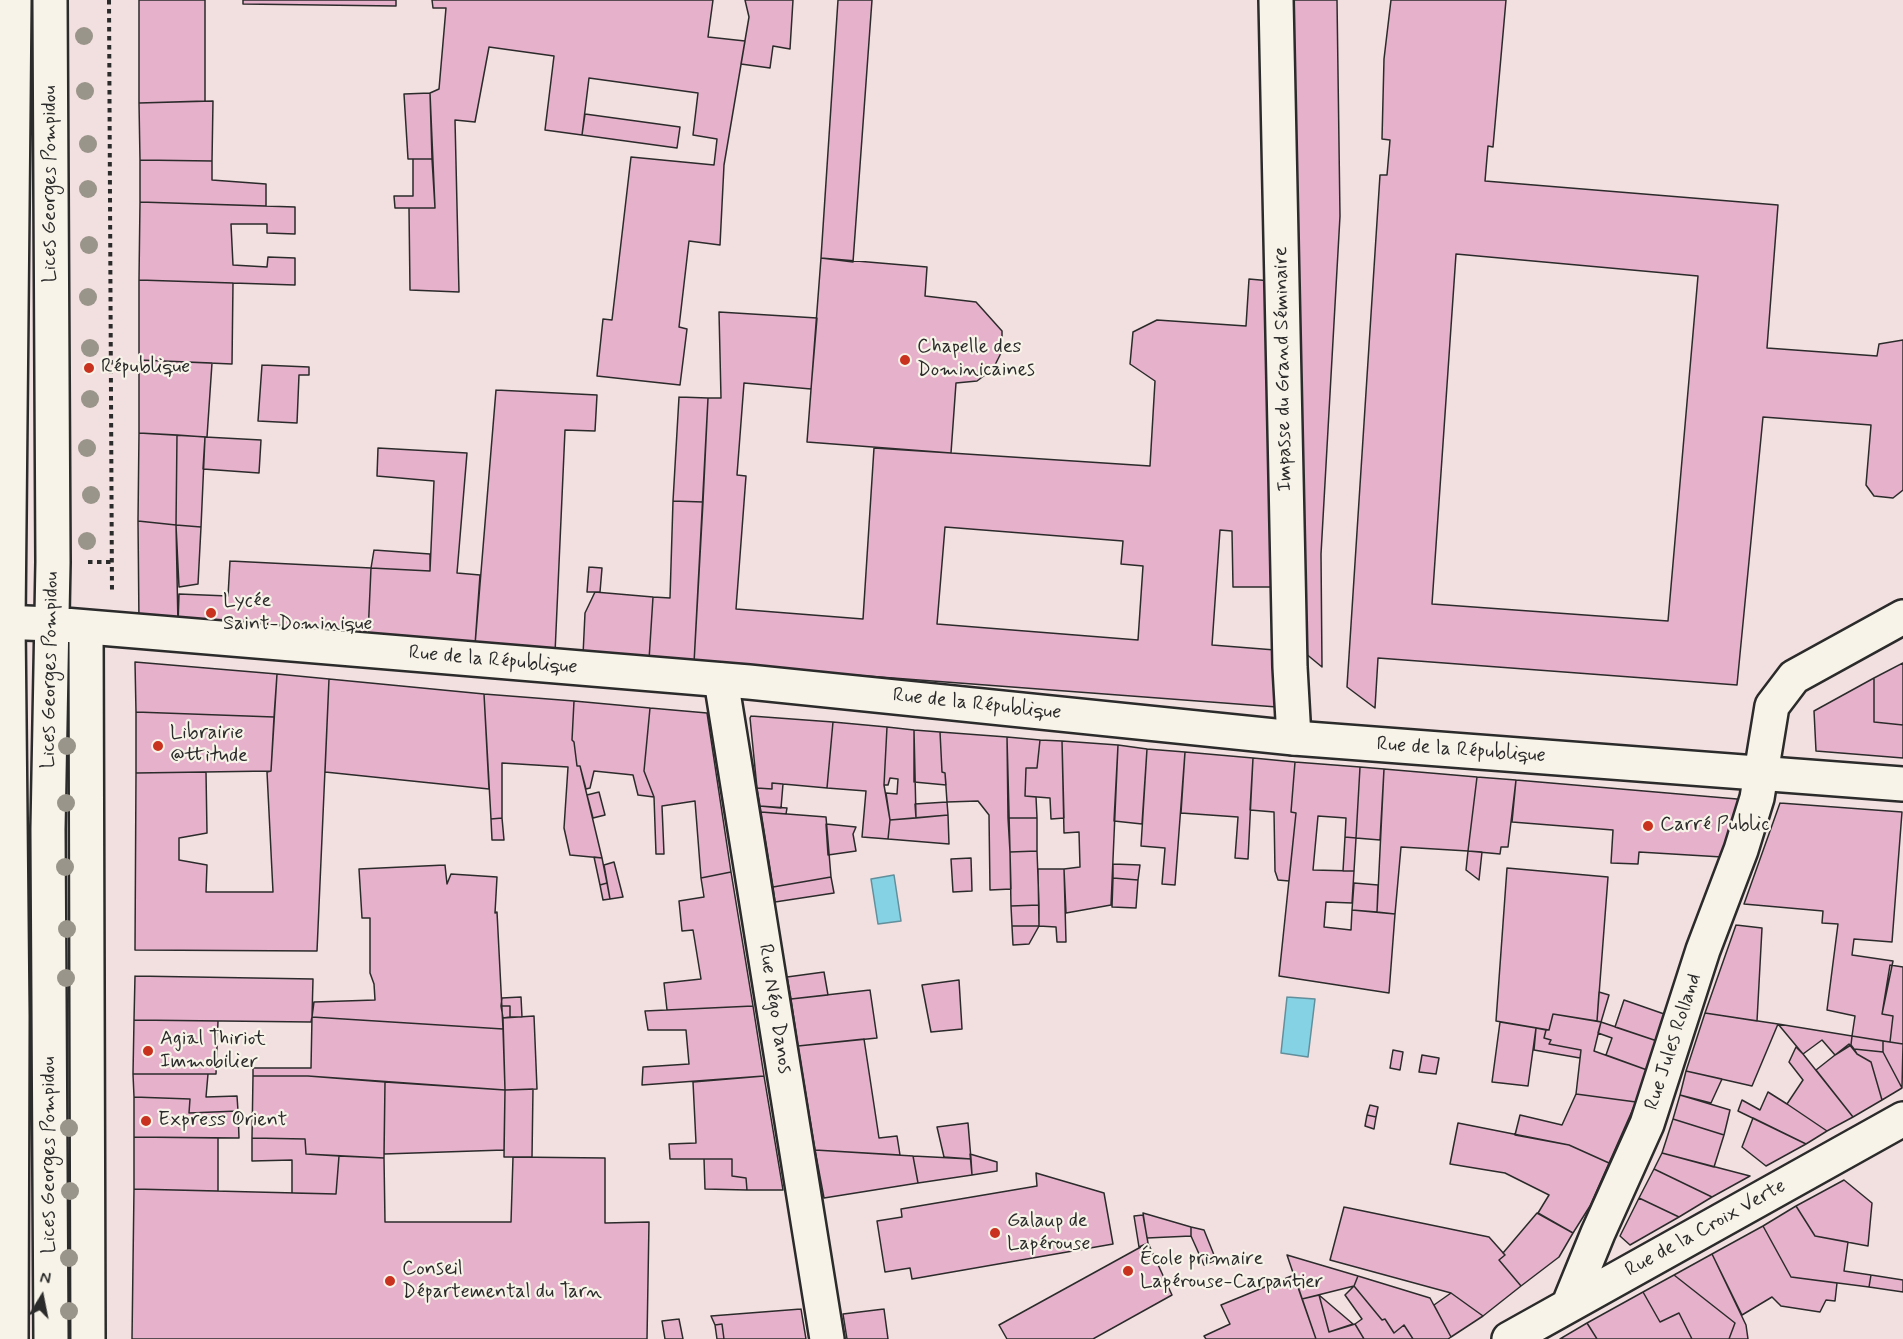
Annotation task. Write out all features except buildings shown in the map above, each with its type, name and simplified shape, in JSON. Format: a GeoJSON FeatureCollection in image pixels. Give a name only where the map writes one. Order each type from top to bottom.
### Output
{"type":"FeatureCollection","features":[{"type":"Feature","properties":{"kind":"main road","name":"Lices Georges Pompidou"},"geometry":{"type":"LineString","coordinates":[[11,1339],[6,1254],[3,625],[14,0]]}},
{"type":"Feature","properties":{"kind":"main road","name":"Lices Georges Pompidou"},"geometry":{"type":"LineString","coordinates":[[50,0],[52,624],[48,829],[51,1339]]}},
{"type":"Feature","properties":{"kind":"main road","name":"Impasse du Grand Séminaire"},"geometry":{"type":"LineString","coordinates":[[1276,0],[1290,667],[1294,738]]}},
{"type":"Feature","properties":{"kind":"main road","name":"Rue Jules Rolland"},"geometry":{"type":"LineString","coordinates":[[1569,1304],[1647,1124],[1703,950],[1741,850],[1757,798],[1772,706],[1794,677],[1903,617]]}},
{"type":"Feature","properties":{"kind":"main road","name":"Rue de la République"},"geometry":{"type":"LineString","coordinates":[[3,625],[52,624],[721,680],[1294,738],[1903,784]]}},
{"type":"Feature","properties":{"kind":"main road"},"geometry":{"type":"LineString","coordinates":[[88,1339],[86,830],[99,628]]}},
{"type":"Feature","properties":{"kind":"main road","name":"Rue Négo Danos"},"geometry":{"type":"LineString","coordinates":[[721,680],[827,1339]]}},
{"type":"Feature","properties":{"kind":"main road"},"geometry":{"type":"LineString","coordinates":[[48,829],[86,830]]}},
{"type":"Feature","properties":{"kind":"main road","name":"Rue de la Croix Verte"},"geometry":{"type":"LineString","coordinates":[[1509,1339],[1903,1119]]}},
{"type":"Feature","properties":{"kind":"path"},"geometry":{"type":"LineString","coordinates":[[99,628],[109,0]]}},
{"type":"Feature","properties":{"kind":"water"},"geometry":{"type":"Polygon","coordinates":[[[894,875],[901,921],[878,924],[871,879],[894,875]]]}},
{"type":"Feature","properties":{"kind":"water"},"geometry":{"type":"Polygon","coordinates":[[[1287,997],[1315,999],[1308,1057],[1281,1053],[1287,997]]]}},
{"type":"Feature","properties":{"kind":"place","name":"Chapelle des Dominicaines"},"geometry":{"type":"Point","coordinates":[905,360]}},
{"type":"Feature","properties":{"kind":"place","name":"République"},"geometry":{"type":"Point","coordinates":[89,368]}},
{"type":"Feature","properties":{"kind":"place","name":"Lycée Saint-Dominique"},"geometry":{"type":"Point","coordinates":[211,613]}},
{"type":"Feature","properties":{"kind":"place","name":"Librairie @ttitude"},"geometry":{"type":"Point","coordinates":[158,746]}},
{"type":"Feature","properties":{"kind":"place","name":"Carré Public"},"geometry":{"type":"Point","coordinates":[1648,826]}},
{"type":"Feature","properties":{"kind":"place","name":"Agial Thiriot Immobilier"},"geometry":{"type":"Point","coordinates":[148,1051]}},
{"type":"Feature","properties":{"kind":"place","name":"Express Orient"},"geometry":{"type":"Point","coordinates":[146,1121]}},
{"type":"Feature","properties":{"kind":"place","name":"Galaup de Lapérouse"},"geometry":{"type":"Point","coordinates":[995,1233]}},
{"type":"Feature","properties":{"kind":"place","name":"École primaire Lapérouse-Carpantier"},"geometry":{"type":"Point","coordinates":[1128,1271]}},
{"type":"Feature","properties":{"kind":"place","name":"Conseil Départemental du Tarn"},"geometry":{"type":"Point","coordinates":[390,1281]}}]}
